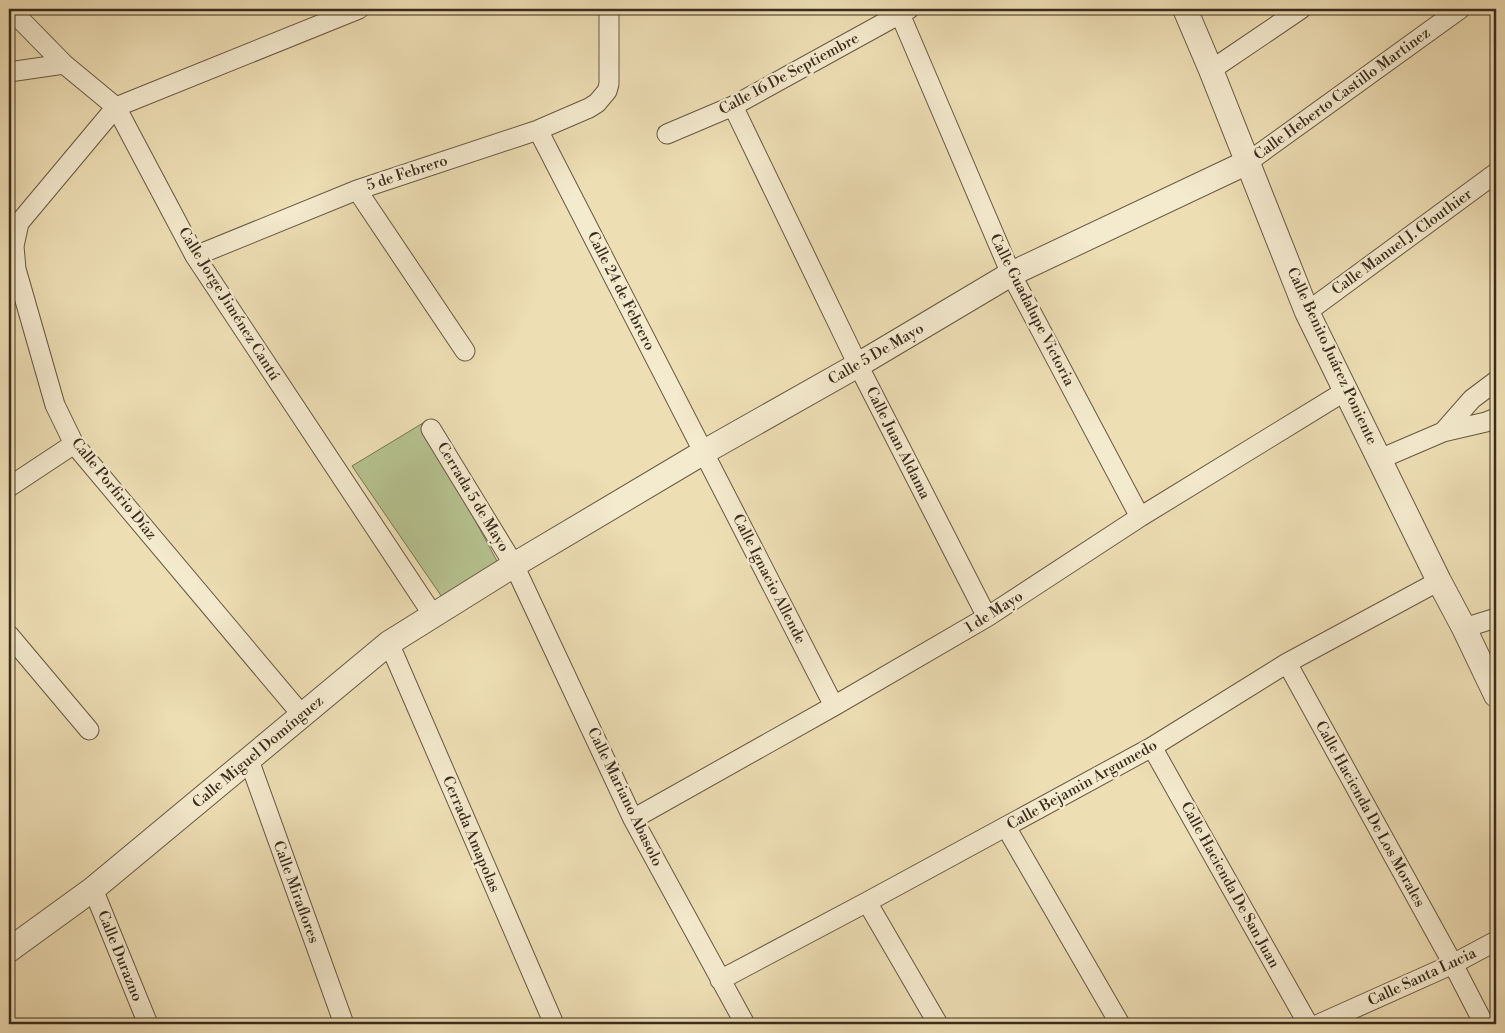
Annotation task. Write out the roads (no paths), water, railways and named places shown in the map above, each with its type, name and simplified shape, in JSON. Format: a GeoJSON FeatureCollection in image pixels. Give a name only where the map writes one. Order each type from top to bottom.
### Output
{"type":"FeatureCollection","features":[{"type":"Feature","properties":{"kind":"street","name":"Calle Jorge Jiménez Cantú"},"geometry":{"type":"LineString","coordinates":[[10,9],[64,64],[116,107],[195,256],[433,615]]}},
{"type":"Feature","properties":{"kind":"street"},"geometry":{"type":"LineString","coordinates":[[116,107],[359,9]]}},
{"type":"Feature","properties":{"kind":"street","name":"5 de Febrero"},"geometry":{"type":"LineString","coordinates":[[195,256],[357,190],[538,130],[589,108],[603,98],[609,84],[609,9]]}},
{"type":"Feature","properties":{"kind":"street","name":"Calle Benito Juárez Poniente"},"geometry":{"type":"LineString","coordinates":[[1185,9],[1307,312],[1496,695]]}},
{"type":"Feature","properties":{"kind":"street"},"geometry":{"type":"LineString","coordinates":[[1211,70],[1301,9]]}},
{"type":"Feature","properties":{"kind":"street","name":"Calle Heberto Castillo Martinez"},"geometry":{"type":"LineString","coordinates":[[1248,162],[1460,9]]}},
{"type":"Feature","properties":{"kind":"street","name":"Calle 16 De Septiembre"},"geometry":{"type":"LineString","coordinates":[[667,134],[733,106],[904,11]]}},
{"type":"Feature","properties":{"kind":"street","name":"Calle Guadalupe Victoria"},"geometry":{"type":"LineString","coordinates":[[904,11],[1011,274],[1140,517]]}},
{"type":"Feature","properties":{"kind":"street"},"geometry":{"type":"LineString","coordinates":[[9,72],[64,64]]}},
{"type":"Feature","properties":{"kind":"street","name":"Calle Juan Aldama"},"geometry":{"type":"LineString","coordinates":[[733,106],[858,365],[987,617]]}},
{"type":"Feature","properties":{"kind":"street","name":"Calle Porfirio Díaz"},"geometry":{"type":"LineString","coordinates":[[116,107],[19,223],[14,246],[16,270],[55,405],[74,444],[302,715]]}},
{"type":"Feature","properties":{"kind":"street","name":"Calle 24 de Febrero"},"geometry":{"type":"LineString","coordinates":[[538,130],[704,452]]}},
{"type":"Feature","properties":{"kind":"street","name":"Calle 5 De Mayo"},"geometry":{"type":"LineString","coordinates":[[514,565],[704,452],[858,365],[1011,274],[1248,162]]}},
{"type":"Feature","properties":{"kind":"street","name":"Calle Manuel J. Clouthier"},"geometry":{"type":"LineString","coordinates":[[1307,312],[1496,173]]}},
{"type":"Feature","properties":{"kind":"street"},"geometry":{"type":"LineString","coordinates":[[357,190],[464,351]]}},
{"type":"Feature","properties":{"kind":"street"},"geometry":{"type":"LineString","coordinates":[[1443,432],[1472,398],[1496,381]]}},
{"type":"Feature","properties":{"kind":"street","name":"1 de Mayo"},"geometry":{"type":"LineString","coordinates":[[634,819],[987,617],[1140,517],[1347,390]]}},
{"type":"Feature","properties":{"kind":"street"},"geometry":{"type":"LineString","coordinates":[[1380,459],[1443,432],[1496,418]]}},
{"type":"Feature","properties":{"kind":"street","name":"Cerrada 5 de Mayo"},"geometry":{"type":"LineString","coordinates":[[432,429],[514,565]]}},
{"type":"Feature","properties":{"kind":"street"},"geometry":{"type":"LineString","coordinates":[[9,487],[74,444]]}},
{"type":"Feature","properties":{"kind":"street","name":"Calle Ignacio Allende"},"geometry":{"type":"LineString","coordinates":[[704,452],[834,706]]}},
{"type":"Feature","properties":{"kind":"street","name":"Calle Miguel Domínguez"},"geometry":{"type":"LineString","coordinates":[[9,950],[93,889],[389,643],[514,565]]}},
{"type":"Feature","properties":{"kind":"street","name":"Calle Mariano Abasolo"},"geometry":{"type":"LineString","coordinates":[[514,565],[634,819],[745,1024]]}},
{"type":"Feature","properties":{"kind":"street","name":"Calle Bejamin Argumedo"},"geometry":{"type":"LineString","coordinates":[[720,980],[1152,747],[1288,663],[1439,581]]}},
{"type":"Feature","properties":{"kind":"street"},"geometry":{"type":"LineString","coordinates":[[1464,628],[1496,618]]}},
{"type":"Feature","properties":{"kind":"street"},"geometry":{"type":"LineString","coordinates":[[9,635],[89,730]]}},
{"type":"Feature","properties":{"kind":"street","name":"Cerrada Amapolas"},"geometry":{"type":"LineString","coordinates":[[389,643],[554,1024]]}},
{"type":"Feature","properties":{"kind":"street","name":"Calle Hacienda De Los Morales"},"geometry":{"type":"LineString","coordinates":[[1288,663],[1484,1024]]}},
{"type":"Feature","properties":{"kind":"street","name":"Calle Hacienda De San Juan"},"geometry":{"type":"LineString","coordinates":[[1152,747],[1308,1024]]}},
{"type":"Feature","properties":{"kind":"street","name":"Calle Miraflores"},"geometry":{"type":"LineString","coordinates":[[249,760],[344,1024]]}},
{"type":"Feature","properties":{"kind":"street"},"geometry":{"type":"LineString","coordinates":[[1006,827],[1120,1024]]}},
{"type":"Feature","properties":{"kind":"street","name":"Calle Durazno"},"geometry":{"type":"LineString","coordinates":[[93,889],[148,1024]]}},
{"type":"Feature","properties":{"kind":"street"},"geometry":{"type":"LineString","coordinates":[[867,902],[938,1024]]}},
{"type":"Feature","properties":{"kind":"street","name":"Calle Santa Lucia"},"geometry":{"type":"LineString","coordinates":[[1319,1024],[1453,964],[1496,941]]}}]}
